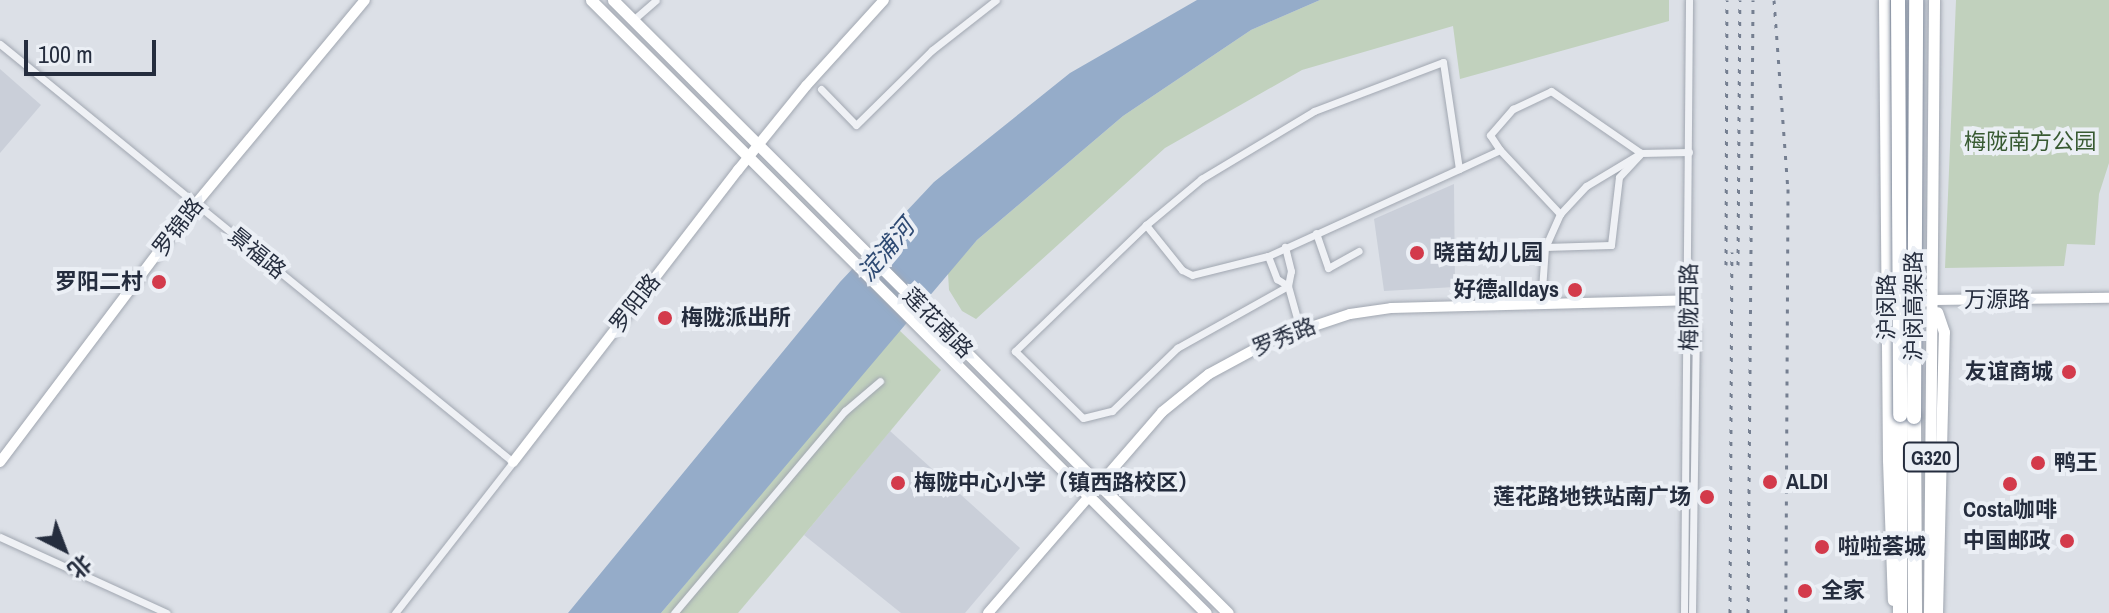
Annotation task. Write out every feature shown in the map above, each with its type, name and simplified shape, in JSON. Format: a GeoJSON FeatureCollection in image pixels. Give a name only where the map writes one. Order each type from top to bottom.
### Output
{"type":"FeatureCollection","features":[{"type":"Feature","properties":{"kind":"highway","name":"沪闵高架路"},"geometry":{"type":"LineString","coordinates":[[1898,0],[1900,613]]}},
{"type":"Feature","properties":{"kind":"highway","name":"沪闵高架路"},"geometry":{"type":"LineString","coordinates":[[1915,613],[1916,0]]}},
{"type":"Feature","properties":{"kind":"main road","name":"莲花南路"},"geometry":{"type":"LineString","coordinates":[[591,0],[747,159],[1206,613]]}},
{"type":"Feature","properties":{"kind":"main road","name":"莲花南路"},"geometry":{"type":"LineString","coordinates":[[613,0],[1228,613]]}},
{"type":"Feature","properties":{"kind":"main road","name":"沪闵路"},"geometry":{"type":"LineString","coordinates":[[1884,0],[1886,308],[1894,613]]}},
{"type":"Feature","properties":{"kind":"main road","name":"沪闵路"},"geometry":{"type":"LineString","coordinates":[[1929,613],[1934,300],[1934,0]]}},
{"type":"Feature","properties":{"kind":"main road","name":"沪闵路"},"geometry":{"type":"LineString","coordinates":[[1934,300],[1944,332],[1937,613]]}},
{"type":"Feature","properties":{"kind":"street","name":"罗锦路"},"geometry":{"type":"LineString","coordinates":[[0,462],[196,204],[365,0]]}},
{"type":"Feature","properties":{"kind":"street"},"geometry":{"type":"LineString","coordinates":[[633,20],[656,0]]}},
{"type":"Feature","properties":{"kind":"street","name":"罗阳路"},"geometry":{"type":"LineString","coordinates":[[395,613],[757,146],[884,0]]}},
{"type":"Feature","properties":{"kind":"street"},"geometry":{"type":"LineString","coordinates":[[821,89],[856,125],[932,50],[996,0]]}},
{"type":"Feature","properties":{"kind":"street","name":"梅陇西路"},"geometry":{"type":"LineString","coordinates":[[1684,613],[1689,300],[1689,0]]}},
{"type":"Feature","properties":{"kind":"street","name":"景福路"},"geometry":{"type":"LineString","coordinates":[[0,44],[513,462]]}},
{"type":"Feature","properties":{"kind":"street"},"geometry":{"type":"LineString","coordinates":[[1288,286],[1177,348],[1112,411],[1083,418],[1015,351],[1146,225],[1201,179],[1314,111],[1443,62],[1459,169]]}},
{"type":"Feature","properties":{"kind":"street"},"geometry":{"type":"LineString","coordinates":[[1560,214],[1500,150],[1490,135],[1513,109],[1551,91],[1641,153]]}},
{"type":"Feature","properties":{"kind":"street"},"geometry":{"type":"LineString","coordinates":[[1146,225],[1182,270],[1192,275],[1268,256],[1500,150]]}},
{"type":"Feature","properties":{"kind":"street"},"geometry":{"type":"LineString","coordinates":[[1541,304],[1545,247],[1560,214],[1586,186],[1641,153],[1689,152]]}},
{"type":"Feature","properties":{"kind":"street"},"geometry":{"type":"LineString","coordinates":[[1545,247],[1611,245],[1619,177],[1641,153]]}},
{"type":"Feature","properties":{"kind":"street"},"geometry":{"type":"LineString","coordinates":[[1316,233],[1328,268],[1359,251]]}},
{"type":"Feature","properties":{"kind":"street"},"geometry":{"type":"LineString","coordinates":[[1285,247],[1291,271],[1288,286],[1300,329]]}},
{"type":"Feature","properties":{"kind":"street"},"geometry":{"type":"LineString","coordinates":[[1268,256],[1277,279],[1288,286]]}},
{"type":"Feature","properties":{"kind":"street","name":"万源路"},"geometry":{"type":"LineString","coordinates":[[1886,308],[1934,300],[2109,298]]}},
{"type":"Feature","properties":{"kind":"street"},"geometry":{"type":"LineString","coordinates":[[1689,300],[1696,332],[1692,613]]}},
{"type":"Feature","properties":{"kind":"street","name":"罗秀路"},"geometry":{"type":"LineString","coordinates":[[988,613],[1143,432],[1183,393],[1239,356],[1300,329],[1350,314],[1391,308],[1689,300]]}},
{"type":"Feature","properties":{"kind":"street"},"geometry":{"type":"LineString","coordinates":[[674,613],[845,411],[880,381]]}},
{"type":"Feature","properties":{"kind":"street"},"geometry":{"type":"LineString","coordinates":[[0,537],[167,613]]}},
{"type":"Feature","properties":{"kind":"shaded area"},"geometry":{"type":"Polygon","coordinates":[[[0,69],[41,105],[0,153],[0,69]]]}},
{"type":"Feature","properties":{"kind":"shaded area","name":"晓苗幼儿园"},"geometry":{"type":"Polygon","coordinates":[[[1454,184],[1455,287],[1384,291],[1374,219],[1454,184]]]}},
{"type":"Feature","properties":{"kind":"shaded area","name":"梅陇中心小学（镇西路校区）"},"geometry":{"type":"Polygon","coordinates":[[[890,431],[1020,548],[965,613],[901,613],[804,535],[890,431]]]}},
{"type":"Feature","properties":{"kind":"green space"},"geometry":{"type":"Polygon","coordinates":[[[1320,0],[1669,0],[1669,21],[1460,79],[1453,26],[1302,70],[1165,148],[976,319],[962,311],[949,290],[948,273],[977,240],[1123,116],[1251,30],[1320,0]]]}},
{"type":"Feature","properties":{"kind":"green space","name":"梅陇南方公园"},"geometry":{"type":"Polygon","coordinates":[[[1956,0],[2109,0],[2109,163],[2099,194],[2095,245],[2067,244],[2064,266],[1945,268],[1956,0]]]}},
{"type":"Feature","properties":{"kind":"green space"},"geometry":{"type":"Polygon","coordinates":[[[899,330],[941,370],[804,535],[738,613],[661,613],[899,330]]]}},
{"type":"Feature","properties":{"kind":"water","name":"淀浦河"},"geometry":{"type":"Polygon","coordinates":[[[1197,0],[1320,0],[1251,30],[1123,116],[977,240],[661,613],[568,613],[840,282],[934,182],[1070,73],[1197,0]]]}},
{"type":"Feature","properties":{"kind":"railway"},"geometry":{"type":"LineString","coordinates":[[1726,265],[1727,0]]}},
{"type":"Feature","properties":{"kind":"railway"},"geometry":{"type":"LineString","coordinates":[[1738,265],[1740,0]]}},
{"type":"Feature","properties":{"kind":"railway"},"geometry":{"type":"LineString","coordinates":[[1748,613],[1753,0]]}},
{"type":"Feature","properties":{"kind":"railway"},"geometry":{"type":"LineString","coordinates":[[1774,0],[1788,189],[1786,613]]}},
{"type":"Feature","properties":{"kind":"railway"},"geometry":{"type":"LineString","coordinates":[[1730,613],[1732,252]]}},
{"type":"Feature","properties":{"kind":"place","name":"晓苗幼儿园"},"geometry":{"type":"Point","coordinates":[1417,253]}},
{"type":"Feature","properties":{"kind":"place","name":"罗阳二村"},"geometry":{"type":"Point","coordinates":[159,282]}},
{"type":"Feature","properties":{"kind":"place","name":"好德alldays"},"geometry":{"type":"Point","coordinates":[1575,290]}},
{"type":"Feature","properties":{"kind":"place","name":"梅陇派出所"},"geometry":{"type":"Point","coordinates":[665,318]}},
{"type":"Feature","properties":{"kind":"place","name":"友谊商城"},"geometry":{"type":"Point","coordinates":[2069,372]}},
{"type":"Feature","properties":{"kind":"place","name":"鸭王"},"geometry":{"type":"Point","coordinates":[2038,463]}},
{"type":"Feature","properties":{"kind":"place","name":"ALDI"},"geometry":{"type":"Point","coordinates":[1770,482]}},
{"type":"Feature","properties":{"kind":"place","name":"梅陇中心小学（镇西路校区）"},"geometry":{"type":"Point","coordinates":[898,483]}},
{"type":"Feature","properties":{"kind":"place","name":"Costa咖啡"},"geometry":{"type":"Point","coordinates":[2010,484]}},
{"type":"Feature","properties":{"kind":"place","name":"莲花路地铁站南广场"},"geometry":{"type":"Point","coordinates":[1707,497]}},
{"type":"Feature","properties":{"kind":"place","name":"中国邮政"},"geometry":{"type":"Point","coordinates":[2067,541]}},
{"type":"Feature","properties":{"kind":"place","name":"啦啦荟城"},"geometry":{"type":"Point","coordinates":[1822,547]}},
{"type":"Feature","properties":{"kind":"place","name":"全家"},"geometry":{"type":"Point","coordinates":[1805,591]}}]}
